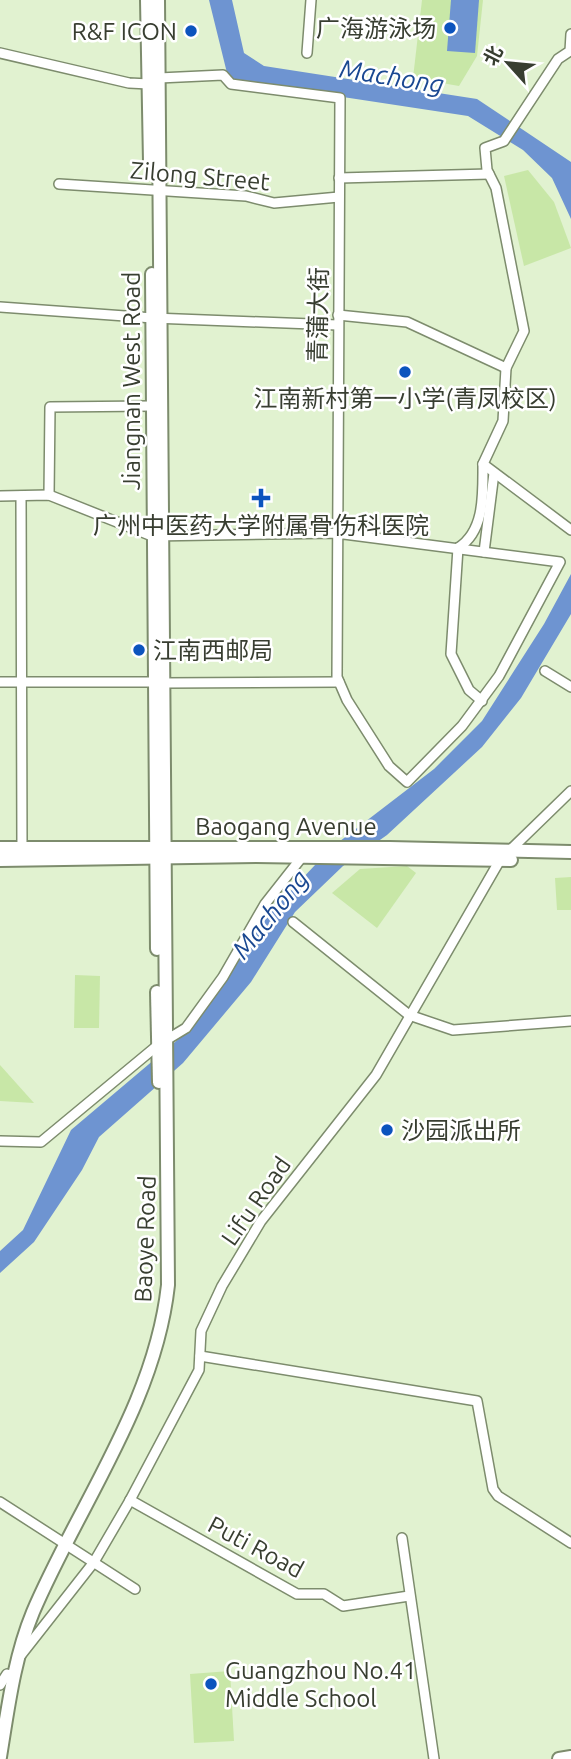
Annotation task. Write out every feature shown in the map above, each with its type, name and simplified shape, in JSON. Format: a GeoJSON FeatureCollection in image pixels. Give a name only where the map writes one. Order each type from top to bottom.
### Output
{"type":"FeatureCollection","features":[{"type":"Feature","properties":{"kind":"main road"},"geometry":{"type":"LineString","coordinates":[[147,0],[154,81]]}},
{"type":"Feature","properties":{"kind":"main road"},"geometry":{"type":"LineString","coordinates":[[158,0],[154,81],[154,192],[160,852]]}},
{"type":"Feature","properties":{"kind":"main road","name":"Jiangnan West Road"},"geometry":{"type":"LineString","coordinates":[[157,318],[151,406],[157,537]]}},
{"type":"Feature","properties":{"kind":"main road","name":"Baogang Avenue"},"geometry":{"type":"LineString","coordinates":[[0,849],[505,855],[571,860]]}},
{"type":"Feature","properties":{"kind":"main road","name":"Baogang Avenue"},"geometry":{"type":"LineString","coordinates":[[0,860],[160,852]]}},
{"type":"Feature","properties":{"kind":"main road","name":"Baoye Road"},"geometry":{"type":"LineString","coordinates":[[0,1757],[18,1659],[34,1611],[135,1383],[154,1323],[162,1244],[160,852]]}},
{"type":"Feature","properties":{"kind":"main road","name":"Baogang Avenue"},"geometry":{"type":"LineString","coordinates":[[255,852],[302,857],[571,852]]}},
{"type":"Feature","properties":{"kind":"main road","name":"Baoye Road"},"geometry":{"type":"LineString","coordinates":[[0,1712],[4,1679],[26,1612],[63,1542]]}},
{"type":"Feature","properties":{"kind":"main road"},"geometry":{"type":"LineString","coordinates":[[559,1759],[571,1757]]}},
{"type":"Feature","properties":{"kind":"street"},"geometry":{"type":"LineString","coordinates":[[307,53],[311,0]]}},
{"type":"Feature","properties":{"kind":"street"},"geometry":{"type":"LineString","coordinates":[[458,548],[472,540],[477,527],[483,491],[483,464],[503,421],[506,368],[524,331],[496,188],[489,174],[485,148],[504,141],[558,60],[570,51],[571,34]]}},
{"type":"Feature","properties":{"kind":"street"},"geometry":{"type":"LineString","coordinates":[[0,53],[116,81],[154,81]]}},
{"type":"Feature","properties":{"kind":"street","name":"青蒲大街"},"geometry":{"type":"LineString","coordinates":[[154,81],[223,75],[231,84],[340,98],[336,533],[336,653],[339,682]]}},
{"type":"Feature","properties":{"kind":"street"},"geometry":{"type":"LineString","coordinates":[[339,178],[489,174]]}},
{"type":"Feature","properties":{"kind":"street","name":"Zilong Street"},"geometry":{"type":"LineString","coordinates":[[59,184],[246,196],[274,203],[339,197]]}},
{"type":"Feature","properties":{"kind":"street"},"geometry":{"type":"LineString","coordinates":[[0,307],[157,318],[407,322],[506,368]]}},
{"type":"Feature","properties":{"kind":"street"},"geometry":{"type":"LineString","coordinates":[[49,495],[50,407],[151,406]]}},
{"type":"Feature","properties":{"kind":"street"},"geometry":{"type":"LineString","coordinates":[[483,464],[571,530]]}},
{"type":"Feature","properties":{"kind":"street"},"geometry":{"type":"LineString","coordinates":[[484,552],[494,472]]}},
{"type":"Feature","properties":{"kind":"street"},"geometry":{"type":"LineString","coordinates":[[0,496],[49,495],[157,537],[336,533],[561,562],[499,676],[482,701],[407,782],[389,766],[347,701],[339,682],[0,682]]}},
{"type":"Feature","properties":{"kind":"street"},"geometry":{"type":"LineString","coordinates":[[21,496],[22,848]]}},
{"type":"Feature","properties":{"kind":"street"},"geometry":{"type":"LineString","coordinates":[[458,548],[451,654],[469,690],[482,701]]}},
{"type":"Feature","properties":{"kind":"street"},"geometry":{"type":"LineString","coordinates":[[545,671],[571,687]]}},
{"type":"Feature","properties":{"kind":"street","name":"Lifu Road"},"geometry":{"type":"LineString","coordinates":[[18,1659],[94,1562],[130,1500],[199,1370],[201,1331],[216,1297],[261,1221],[376,1075],[505,855],[571,791]]}},
{"type":"Feature","properties":{"kind":"street"},"geometry":{"type":"LineString","coordinates":[[0,1141],[41,1142],[163,1043],[186,1028],[200,1013],[265,904],[302,857]]}},
{"type":"Feature","properties":{"kind":"street"},"geometry":{"type":"LineString","coordinates":[[293,922],[409,1015],[453,1030],[571,1021]]}},
{"type":"Feature","properties":{"kind":"street"},"geometry":{"type":"LineString","coordinates":[[200,1356],[477,1401],[493,1489],[498,1496],[571,1544]]}},
{"type":"Feature","properties":{"kind":"street","name":"Puti Road"},"geometry":{"type":"LineString","coordinates":[[130,1500],[297,1594],[324,1594],[343,1606],[410,1596]]}},
{"type":"Feature","properties":{"kind":"street"},"geometry":{"type":"LineString","coordinates":[[0,1502],[135,1589]]}},
{"type":"Feature","properties":{"kind":"street"},"geometry":{"type":"LineString","coordinates":[[401,1538],[434,1759]]}},
{"type":"Feature","properties":{"kind":"green space","name":"广海游泳场"},"geometry":{"type":"Polygon","coordinates":[[[422,0],[483,0],[477,56],[459,86],[413,78],[422,0]]]}},
{"type":"Feature","properties":{"kind":"green space"},"geometry":{"type":"Polygon","coordinates":[[[528,170],[554,202],[571,248],[524,266],[504,176],[528,170]]]}},
{"type":"Feature","properties":{"kind":"green space"},"geometry":{"type":"Polygon","coordinates":[[[407,866],[416,873],[377,928],[332,893],[360,869],[407,866]]]}},
{"type":"Feature","properties":{"kind":"green space"},"geometry":{"type":"Polygon","coordinates":[[[571,877],[571,910],[557,910],[555,878],[571,877]]]}},
{"type":"Feature","properties":{"kind":"green space"},"geometry":{"type":"Polygon","coordinates":[[[75,975],[100,976],[99,1028],[74,1028],[75,975]]]}},
{"type":"Feature","properties":{"kind":"green space"},"geometry":{"type":"Polygon","coordinates":[[[0,1065],[34,1103],[0,1101],[0,1065]]]}},
{"type":"Feature","properties":{"kind":"green space"},"geometry":{"type":"Polygon","coordinates":[[[230,1671],[234,1741],[194,1743],[190,1674],[230,1671]]]}},
{"type":"Feature","properties":{"kind":"water"},"geometry":{"type":"Polygon","coordinates":[[[209,0],[232,0],[244,53],[264,66],[477,99],[571,162],[571,219],[552,178],[523,150],[468,116],[231,80],[209,0]]]}},
{"type":"Feature","properties":{"kind":"water"},"geometry":{"type":"Polygon","coordinates":[[[451,0],[479,0],[475,53],[447,51],[451,0]]]}},
{"type":"Feature","properties":{"kind":"water","name":"Machong"},"geometry":{"type":"Polygon","coordinates":[[[571,574],[571,614],[521,698],[482,747],[387,835],[343,866],[295,912],[251,982],[183,1063],[99,1137],[82,1170],[34,1242],[0,1273],[0,1251],[23,1230],[71,1130],[194,1026],[268,915],[331,848],[434,769],[482,721],[544,624],[571,574]]]}},
{"type":"Feature","properties":{"kind":"place","name":"广海游泳场"},"geometry":{"type":"Point","coordinates":[450,28]}},
{"type":"Feature","properties":{"kind":"place","name":"R&F ICON"},"geometry":{"type":"Point","coordinates":[191,31]}},
{"type":"Feature","properties":{"kind":"place","name":"江南新村第一小学(青凤校区)"},"geometry":{"type":"Point","coordinates":[405,372]}},
{"type":"Feature","properties":{"kind":"place","name":"广州中医药大学附属骨伤科医院"},"geometry":{"type":"Point","coordinates":[261,498]}},
{"type":"Feature","properties":{"kind":"place","name":"江南西邮局"},"geometry":{"type":"Point","coordinates":[139,650]}},
{"type":"Feature","properties":{"kind":"place","name":"沙园派出所"},"geometry":{"type":"Point","coordinates":[387,1130]}},
{"type":"Feature","properties":{"kind":"place","name":"Guangzhou No.41 Middle School"},"geometry":{"type":"Point","coordinates":[211,1684]}}]}
